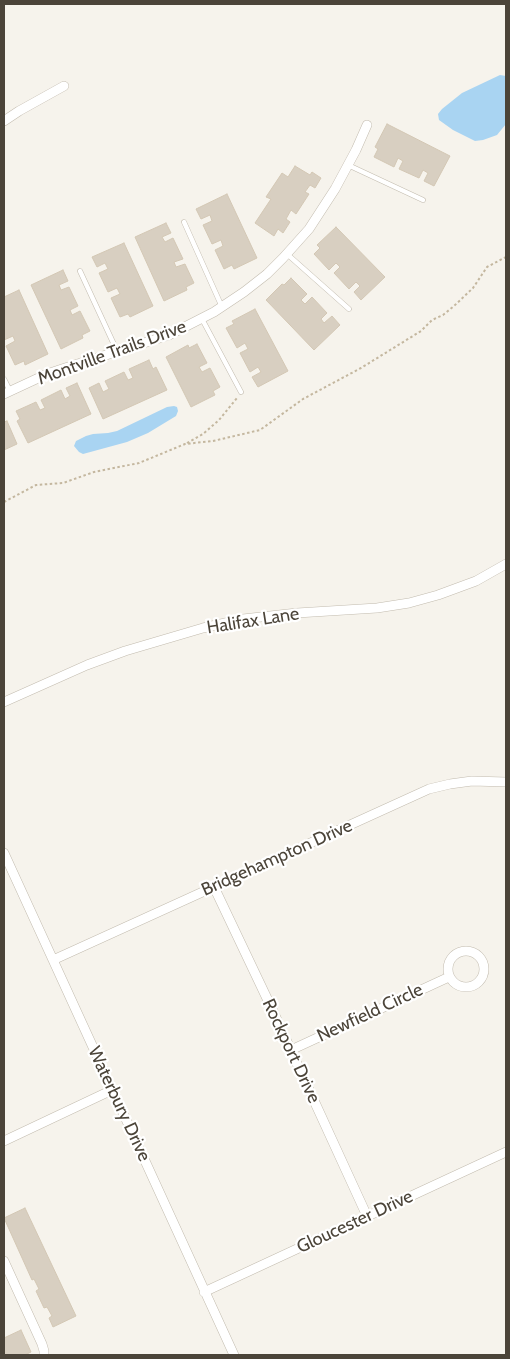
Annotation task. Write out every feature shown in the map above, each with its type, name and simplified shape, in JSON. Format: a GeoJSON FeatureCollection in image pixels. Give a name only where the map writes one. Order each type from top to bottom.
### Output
{"type":"FeatureCollection","features":[{"type":"Feature","properties":{"kind":"street"},"geometry":{"type":"LineString","coordinates":[[4,121],[64,86]]}},
{"type":"Feature","properties":{"kind":"street","name":"Montville Trails Drive"},"geometry":{"type":"LineString","coordinates":[[7,393],[47,374],[169,335],[202,319],[256,283],[287,254],[321,212],[348,165],[367,125]]}},
{"type":"Feature","properties":{"kind":"street","name":"Halifax Lane"},"geometry":{"type":"LineString","coordinates":[[4,702],[87,665],[125,651],[202,628],[243,619],[297,612],[377,608],[408,603],[438,595],[476,581],[506,564]]}},
{"type":"Feature","properties":{"kind":"street","name":"Bridgehampton Drive"},"geometry":{"type":"LineString","coordinates":[[53,960],[429,789],[472,781],[506,782]]}},
{"type":"Feature","properties":{"kind":"street","name":"Waterbury Drive"},"geometry":{"type":"LineString","coordinates":[[4,853],[234,1355]]}},
{"type":"Feature","properties":{"kind":"street","name":"Rockport Drive"},"geometry":{"type":"LineString","coordinates":[[214,887],[367,1216]]}},
{"type":"Feature","properties":{"kind":"street"},"geometry":{"type":"LineString","coordinates":[[470,952],[475,954],[482,962],[484,968],[481,978],[473,986],[459,986],[449,977],[449,963],[459,953],[470,952]]}},
{"type":"Feature","properties":{"kind":"street","name":"Newfield Circle"},"geometry":{"type":"LineString","coordinates":[[291,1050],[449,977]]}},
{"type":"Feature","properties":{"kind":"street"},"geometry":{"type":"LineString","coordinates":[[4,1140],[112,1090]]}},
{"type":"Feature","properties":{"kind":"street","name":"Gloucester Drive"},"geometry":{"type":"LineString","coordinates":[[204,1292],[506,1152]]}},
{"type":"Feature","properties":{"kind":"street"},"geometry":{"type":"LineString","coordinates":[[4,1261],[42,1344],[44,1355]]}},
{"type":"Feature","properties":{"kind":"lane"},"geometry":{"type":"LineString","coordinates":[[348,165],[423,200]]}},
{"type":"Feature","properties":{"kind":"lane"},"geometry":{"type":"LineString","coordinates":[[184,222],[222,307]]}},
{"type":"Feature","properties":{"kind":"lane"},"geometry":{"type":"LineString","coordinates":[[287,254],[349,310]]}},
{"type":"Feature","properties":{"kind":"lane"},"geometry":{"type":"LineString","coordinates":[[80,271],[117,351]]}},
{"type":"Feature","properties":{"kind":"lane"},"geometry":{"type":"LineString","coordinates":[[202,319],[241,392]]}},
{"type":"Feature","properties":{"kind":"lane"},"geometry":{"type":"LineString","coordinates":[[4,379],[7,393]]}},
{"type":"Feature","properties":{"kind":"path"},"geometry":{"type":"LineString","coordinates":[[185,444],[213,441],[260,430],[303,398],[361,368],[421,331],[432,320],[443,315],[454,306],[473,288],[487,267],[506,257]]}},
{"type":"Feature","properties":{"kind":"path"},"geometry":{"type":"LineString","coordinates":[[4,502],[36,485],[63,483],[94,472],[139,464],[185,444],[203,434],[219,420],[241,392]]}},
{"type":"Feature","properties":{"kind":"water"},"geometry":{"type":"Polygon","coordinates":[[[500,75],[506,76],[506,124],[497,135],[475,141],[453,130],[439,120],[438,114],[442,109],[462,93],[500,75]]]}},
{"type":"Feature","properties":{"kind":"water"},"geometry":{"type":"Polygon","coordinates":[[[167,407],[177,407],[178,411],[176,416],[148,433],[127,442],[83,454],[74,446],[76,441],[86,436],[117,431],[167,407]]]}},
{"type":"Feature","properties":{"kind":"building"},"geometry":{"type":"Polygon","coordinates":[[[387,124],[450,156],[434,186],[424,181],[428,173],[423,170],[419,178],[399,169],[403,161],[398,158],[394,167],[374,157],[378,149],[375,147],[387,124]]]}},
{"type":"Feature","properties":{"kind":"building"},"geometry":{"type":"Polygon","coordinates":[[[295,166],[310,175],[312,172],[321,178],[315,188],[310,185],[305,192],[309,194],[296,214],[291,210],[286,219],[290,222],[283,233],[278,229],[274,236],[255,223],[271,199],[266,197],[282,173],[288,177],[295,166]]]}},
{"type":"Feature","properties":{"kind":"building"},"geometry":{"type":"Polygon","coordinates":[[[227,194],[257,258],[234,269],[232,265],[224,269],[215,250],[223,246],[221,240],[212,244],[203,225],[212,221],[210,215],[201,219],[196,209],[227,194]]]}},
{"type":"Feature","properties":{"kind":"building"},"geometry":{"type":"Polygon","coordinates":[[[166,223],[171,233],[162,237],[165,242],[173,238],[183,259],[174,262],[176,267],[185,264],[194,283],[186,287],[187,290],[164,301],[135,237],[166,223]]]}},
{"type":"Feature","properties":{"kind":"building"},"geometry":{"type":"Polygon","coordinates":[[[336,227],[385,277],[361,300],[354,292],[360,286],[356,282],[349,289],[334,273],[340,267],[336,263],[329,270],[314,254],[320,248],[317,245],[336,227]]]}},
{"type":"Feature","properties":{"kind":"building"},"geometry":{"type":"Polygon","coordinates":[[[124,243],[153,306],[130,317],[128,314],[120,317],[111,298],[120,294],[117,288],[108,292],[99,273],[108,269],[105,263],[97,267],[92,257],[124,243]]]}},
{"type":"Feature","properties":{"kind":"building"},"geometry":{"type":"Polygon","coordinates":[[[63,270],[68,281],[59,285],[61,290],[69,287],[78,306],[70,310],[72,315],[80,311],[90,331],[82,335],[83,338],[61,349],[31,285],[63,270]]]}},
{"type":"Feature","properties":{"kind":"building"},"geometry":{"type":"Polygon","coordinates":[[[291,278],[307,294],[301,300],[305,304],[312,297],[327,313],[321,319],[324,323],[332,316],[340,325],[314,350],[266,300],[291,278]]]}},
{"type":"Feature","properties":{"kind":"building"},"geometry":{"type":"Polygon","coordinates":[[[19,290],[48,354],[25,365],[24,361],[15,365],[6,346],[15,341],[13,336],[4,340],[4,297],[19,290]]]}},
{"type":"Feature","properties":{"kind":"building"},"geometry":{"type":"Polygon","coordinates":[[[255,309],[288,371],[258,387],[252,377],[261,372],[258,367],[250,372],[240,353],[248,349],[245,343],[237,348],[226,328],[234,324],[232,321],[255,309]]]}},
{"type":"Feature","properties":{"kind":"building"},"geometry":{"type":"Polygon","coordinates":[[[197,344],[207,363],[199,367],[202,372],[210,368],[220,387],[213,391],[215,395],[191,407],[166,357],[188,345],[189,348],[197,344]]]}},
{"type":"Feature","properties":{"kind":"building"},"geometry":{"type":"Polygon","coordinates":[[[149,360],[153,369],[156,367],[167,390],[103,419],[89,388],[99,383],[103,392],[109,389],[105,381],[124,372],[128,380],[133,378],[129,369],[149,360]]]}},
{"type":"Feature","properties":{"kind":"building"},"geometry":{"type":"Polygon","coordinates":[[[77,383],[91,414],[28,443],[17,421],[20,419],[16,411],[36,402],[40,410],[45,408],[41,400],[61,390],[65,399],[70,396],[66,388],[77,383]]]}},
{"type":"Feature","properties":{"kind":"building"},"geometry":{"type":"Polygon","coordinates":[[[7,421],[17,444],[4,450],[4,422],[7,421]]]}},
{"type":"Feature","properties":{"kind":"building"},"geometry":{"type":"Polygon","coordinates":[[[25,1208],[76,1316],[53,1327],[49,1318],[52,1316],[47,1307],[44,1308],[36,1291],[39,1289],[34,1279],[32,1280],[4,1218],[25,1208]]]}},
{"type":"Feature","properties":{"kind":"building"},"geometry":{"type":"Polygon","coordinates":[[[21,1330],[31,1352],[25,1355],[4,1355],[4,1338],[21,1330]]]}}]}
